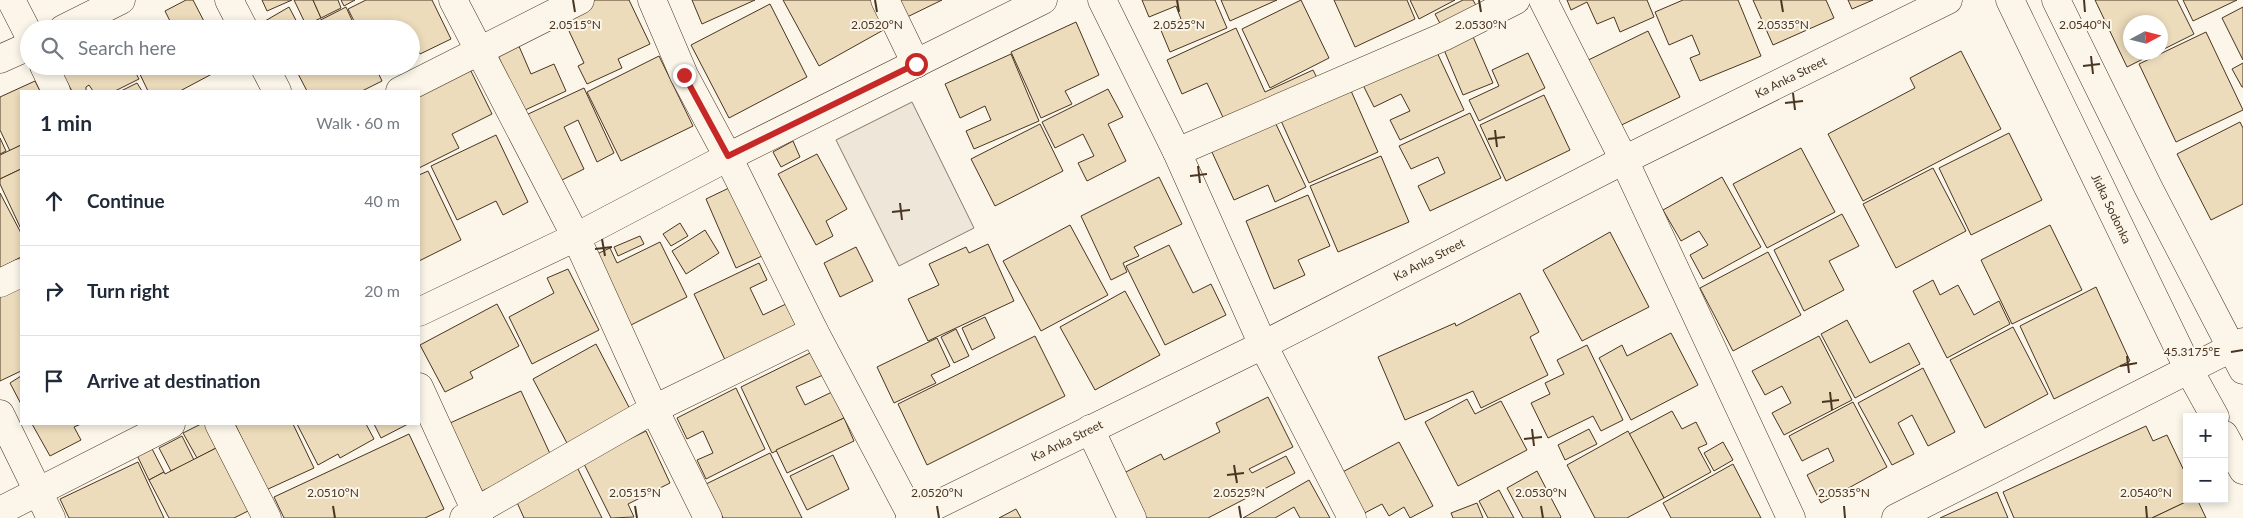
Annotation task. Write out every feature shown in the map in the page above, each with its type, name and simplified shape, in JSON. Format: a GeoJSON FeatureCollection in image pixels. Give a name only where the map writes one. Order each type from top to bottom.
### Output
{"type":"FeatureCollection","features":[{"type":"Feature","properties":{"kind":"street"},"geometry":{"type":"LineString","coordinates":[[11,0],[21,20]]}},
{"type":"Feature","properties":{"kind":"street"},"geometry":{"type":"LineString","coordinates":[[81,20],[121,0]]}},
{"type":"Feature","properties":{"kind":"street"},"geometry":{"type":"LineString","coordinates":[[229,0],[239,20]]}},
{"type":"Feature","properties":{"kind":"street"},"geometry":{"type":"LineString","coordinates":[[453,0],[576,237],[654,409],[708,518]]}},
{"type":"Feature","properties":{"kind":"street"},"geometry":{"type":"LineString","coordinates":[[402,90],[580,0]]}},
{"type":"Feature","properties":{"kind":"street"},"geometry":{"type":"LineString","coordinates":[[652,0],[684,75],[728,156],[814,331],[911,518]]}},
{"type":"Feature","properties":{"kind":"street"},"geometry":{"type":"LineString","coordinates":[[885,0],[916,64]]}},
{"type":"Feature","properties":{"kind":"street"},"geometry":{"type":"LineString","coordinates":[[420,312],[576,237],[728,156],[1043,0]]}},
{"type":"Feature","properties":{"kind":"street"},"geometry":{"type":"LineString","coordinates":[[1102,0],[1177,152],[1262,345],[1352,518]]}},
{"type":"Feature","properties":{"kind":"street"},"geometry":{"type":"LineString","coordinates":[[1177,152],[1443,36],[1516,0]]}},
{"type":"Feature","properties":{"kind":"street"},"geometry":{"type":"LineString","coordinates":[[1543,0],[1624,160],[1791,518]]}},
{"type":"Feature","properties":{"kind":"street","name":"Ka Anka Street"},"geometry":{"type":"LineString","coordinates":[[911,518],[1262,345],[1624,160],[1948,0]]}},
{"type":"Feature","properties":{"kind":"street","name":"Jidka Sodonka"},"geometry":{"type":"LineString","coordinates":[[2010,0],[2189,370],[2213,413]]}},
{"type":"Feature","properties":{"kind":"street"},"geometry":{"type":"LineString","coordinates":[[1896,518],[2189,370],[2240,353],[2149,189],[2056,0]]}},
{"type":"Feature","properties":{"kind":"street"},"geometry":{"type":"LineString","coordinates":[[0,59],[20,50]]}},
{"type":"Feature","properties":{"kind":"street"},"geometry":{"type":"LineString","coordinates":[[48,75],[56,90]]}},
{"type":"Feature","properties":{"kind":"street"},"geometry":{"type":"LineString","coordinates":[[269,75],[276,90]]}},
{"type":"Feature","properties":{"kind":"street"},"geometry":{"type":"LineString","coordinates":[[0,283],[20,273]]}},
{"type":"Feature","properties":{"kind":"street"},"geometry":{"type":"LineString","coordinates":[[420,389],[473,516],[654,409],[814,331]]}},
{"type":"Feature","properties":{"kind":"street"},"geometry":{"type":"LineString","coordinates":[[0,414],[51,518]]}},
{"type":"Feature","properties":{"kind":"street"},"geometry":{"type":"LineString","coordinates":[[0,511],[169,425]]}},
{"type":"Feature","properties":{"kind":"street"},"geometry":{"type":"LineString","coordinates":[[220,425],[267,518]]}},
{"type":"Feature","properties":{"kind":"street"},"geometry":{"type":"LineString","coordinates":[[1090,429],[1132,518]]}},
{"type":"Feature","properties":{"kind":"street"},"geometry":{"type":"LineString","coordinates":[[2228,442],[2243,470]]}},
{"type":"Feature","properties":{"kind":"shaded area"},"geometry":{"type":"Polygon","coordinates":[[[912,102],[974,228],[899,266],[836,140],[912,102]]]}},
{"type":"Feature","properties":{"kind":"building"},"geometry":{"type":"Polygon","coordinates":[[[186,0],[193,0],[203,20],[170,20],[165,11],[186,0]]]}},
{"type":"Feature","properties":{"kind":"building"},"geometry":{"type":"Polygon","coordinates":[[[262,0],[292,0],[267,11],[262,0]]]}},
{"type":"Feature","properties":{"kind":"building"},"geometry":{"type":"Polygon","coordinates":[[[294,0],[313,0],[321,18],[304,20],[294,0]]]}},
{"type":"Feature","properties":{"kind":"building"},"geometry":{"type":"Polygon","coordinates":[[[313,0],[338,0],[341,8],[321,18],[313,0]]]}},
{"type":"Feature","properties":{"kind":"building"},"geometry":{"type":"Polygon","coordinates":[[[341,0],[355,0],[344,6],[341,0]]]}},
{"type":"Feature","properties":{"kind":"building"},"geometry":{"type":"Polygon","coordinates":[[[366,0],[432,0],[451,39],[420,54],[420,20],[354,20],[348,9],[366,0]]]}},
{"type":"Feature","properties":{"kind":"building"},"geometry":{"type":"Polygon","coordinates":[[[594,0],[629,0],[650,44],[618,59],[622,68],[587,84],[578,66],[584,63],[562,16],[594,0]]]}},
{"type":"Feature","properties":{"kind":"building"},"geometry":{"type":"Polygon","coordinates":[[[692,0],[755,0],[702,24],[692,0]]]}},
{"type":"Feature","properties":{"kind":"building"},"geometry":{"type":"Polygon","coordinates":[[[783,0],[872,0],[887,28],[819,66],[783,0]]]}},
{"type":"Feature","properties":{"kind":"building"},"geometry":{"type":"Polygon","coordinates":[[[891,0],[942,0],[901,20],[891,0]]]}},
{"type":"Feature","properties":{"kind":"building"},"geometry":{"type":"Polygon","coordinates":[[[1142,0],[1215,0],[1227,28],[1170,52],[1160,28],[1181,19],[1176,6],[1149,17],[1142,0]]]}},
{"type":"Feature","properties":{"kind":"building"},"geometry":{"type":"Polygon","coordinates":[[[1221,0],[1277,0],[1230,21],[1221,0]]]}},
{"type":"Feature","properties":{"kind":"building"},"geometry":{"type":"Polygon","coordinates":[[[1301,0],[1329,58],[1270,88],[1242,29],[1301,0]]]}},
{"type":"Feature","properties":{"kind":"building"},"geometry":{"type":"Polygon","coordinates":[[[1334,0],[1407,0],[1415,19],[1355,47],[1334,0]]]}},
{"type":"Feature","properties":{"kind":"building"},"geometry":{"type":"Polygon","coordinates":[[[1410,0],[1455,0],[1419,19],[1410,0]]]}},
{"type":"Feature","properties":{"kind":"building"},"geometry":{"type":"Polygon","coordinates":[[[1463,0],[1473,0],[1481,15],[1445,33],[1435,14],[1463,0]]]}},
{"type":"Feature","properties":{"kind":"building"},"geometry":{"type":"Polygon","coordinates":[[[1567,0],[1647,0],[1654,17],[1620,32],[1614,17],[1597,24],[1587,2],[1571,10],[1567,0]]]}},
{"type":"Feature","properties":{"kind":"building"},"geometry":{"type":"Polygon","coordinates":[[[1683,0],[1738,0],[1761,56],[1700,81],[1690,58],[1700,54],[1692,35],[1669,45],[1655,12],[1683,0]]]}},
{"type":"Feature","properties":{"kind":"building"},"geometry":{"type":"Polygon","coordinates":[[[1753,0],[1826,0],[1834,18],[1773,45],[1753,0]]]}},
{"type":"Feature","properties":{"kind":"building"},"geometry":{"type":"Polygon","coordinates":[[[1848,0],[1873,0],[1852,9],[1848,0]]]}},
{"type":"Feature","properties":{"kind":"building"},"geometry":{"type":"Polygon","coordinates":[[[2095,0],[2177,0],[2194,34],[2168,47],[2168,15],[2123,15],[2123,59],[2095,0]]]}},
{"type":"Feature","properties":{"kind":"building"},"geometry":{"type":"Polygon","coordinates":[[[2183,0],[2237,0],[2193,21],[2183,0]]]}},
{"type":"Feature","properties":{"kind":"building"},"geometry":{"type":"Polygon","coordinates":[[[770,4],[807,77],[729,118],[691,45],[770,4]]]}},
{"type":"Feature","properties":{"kind":"building"},"geometry":{"type":"Polygon","coordinates":[[[289,7],[296,20],[267,20],[289,7]]]}},
{"type":"Feature","properties":{"kind":"building"},"geometry":{"type":"Polygon","coordinates":[[[346,7],[352,20],[321,20],[346,7]]]}},
{"type":"Feature","properties":{"kind":"building"},"geometry":{"type":"Polygon","coordinates":[[[2243,7],[2243,60],[2222,18],[2243,7]]]}},
{"type":"Feature","properties":{"kind":"building"},"geometry":{"type":"Polygon","coordinates":[[[1076,22],[1099,75],[1065,91],[1072,104],[1041,118],[1011,52],[1076,22]]]}},
{"type":"Feature","properties":{"kind":"building"},"geometry":{"type":"Polygon","coordinates":[[[1236,28],[1265,92],[1313,70],[1320,84],[1227,126],[1207,83],[1182,94],[1167,60],[1236,28]]]}},
{"type":"Feature","properties":{"kind":"building"},"geometry":{"type":"Polygon","coordinates":[[[1648,31],[1680,97],[1611,130],[1576,66],[1648,31]]]}},
{"type":"Feature","properties":{"kind":"building"},"geometry":{"type":"Polygon","coordinates":[[[1471,32],[1493,83],[1463,95],[1442,45],[1471,32]]]}},
{"type":"Feature","properties":{"kind":"building"},"geometry":{"type":"Polygon","coordinates":[[[2206,32],[2243,110],[2176,142],[2139,64],[2147,60],[2168,60],[2168,50],[2206,32]]]}},
{"type":"Feature","properties":{"kind":"building"},"geometry":{"type":"Polygon","coordinates":[[[515,37],[531,74],[554,64],[566,91],[523,111],[494,47],[515,37]]]}},
{"type":"Feature","properties":{"kind":"building"},"geometry":{"type":"Polygon","coordinates":[[[1434,46],[1464,110],[1400,140],[1390,120],[1410,111],[1401,94],[1374,107],[1361,81],[1434,46]]]}},
{"type":"Feature","properties":{"kind":"building"},"geometry":{"type":"Polygon","coordinates":[[[1961,51],[2001,129],[1863,201],[1828,134],[1915,88],[1910,78],[1961,51]]]}},
{"type":"Feature","properties":{"kind":"building"},"geometry":{"type":"Polygon","coordinates":[[[1528,53],[1545,88],[1479,121],[1469,100],[1499,86],[1492,70],[1528,53]]]}},
{"type":"Feature","properties":{"kind":"building"},"geometry":{"type":"Polygon","coordinates":[[[1011,54],[1039,121],[974,149],[966,131],[991,120],[985,106],[960,118],[945,84],[1011,54]]]}},
{"type":"Feature","properties":{"kind":"building"},"geometry":{"type":"Polygon","coordinates":[[[659,56],[693,126],[621,161],[587,92],[659,56]]]}},
{"type":"Feature","properties":{"kind":"building"},"geometry":{"type":"Polygon","coordinates":[[[2124,60],[2141,60],[2127,67],[2124,60]]]}},
{"type":"Feature","properties":{"kind":"building"},"geometry":{"type":"Polygon","coordinates":[[[467,63],[492,114],[452,134],[459,148],[420,168],[420,90],[467,63]]]}},
{"type":"Feature","properties":{"kind":"building"},"geometry":{"type":"Polygon","coordinates":[[[2243,63],[2243,87],[2242,87],[2232,69],[2243,63]]]}},
{"type":"Feature","properties":{"kind":"building"},"geometry":{"type":"Polygon","coordinates":[[[63,75],[137,75],[139,79],[117,90],[92,90],[89,85],[86,87],[86,90],[71,90],[63,75]]]}},
{"type":"Feature","properties":{"kind":"building"},"geometry":{"type":"Polygon","coordinates":[[[140,75],[210,75],[182,90],[148,90],[140,75]]]}},
{"type":"Feature","properties":{"kind":"building"},"geometry":{"type":"Polygon","coordinates":[[[299,75],[379,75],[382,81],[364,90],[306,90],[299,75]]]}},
{"type":"Feature","properties":{"kind":"building"},"geometry":{"type":"Polygon","coordinates":[[[35,81],[40,90],[20,90],[20,146],[10,151],[0,130],[0,97],[35,81]]]}},
{"type":"Feature","properties":{"kind":"building"},"geometry":{"type":"Polygon","coordinates":[[[137,83],[141,90],[123,90],[137,83]]]}},
{"type":"Feature","properties":{"kind":"building"},"geometry":{"type":"Polygon","coordinates":[[[1348,84],[1378,152],[1309,183],[1278,114],[1348,84]]]}},
{"type":"Feature","properties":{"kind":"building"},"geometry":{"type":"Polygon","coordinates":[[[584,88],[614,153],[597,162],[578,120],[564,127],[584,169],[556,183],[524,116],[584,88]]]}},
{"type":"Feature","properties":{"kind":"building"},"geometry":{"type":"Polygon","coordinates":[[[1108,89],[1123,117],[1108,124],[1126,161],[1087,181],[1078,163],[1094,156],[1083,134],[1055,148],[1042,122],[1108,89]]]}},
{"type":"Feature","properties":{"kind":"building"},"geometry":{"type":"Polygon","coordinates":[[[1544,95],[1570,150],[1506,181],[1480,125],[1544,95]]]}},
{"type":"Feature","properties":{"kind":"building"},"geometry":{"type":"Polygon","coordinates":[[[1470,113],[1501,178],[1430,211],[1418,186],[1445,173],[1438,157],[1411,169],[1399,146],[1470,113]]]}},
{"type":"Feature","properties":{"kind":"building"},"geometry":{"type":"Polygon","coordinates":[[[1274,120],[1306,187],[1275,202],[1268,185],[1234,200],[1211,150],[1274,120]]]}},
{"type":"Feature","properties":{"kind":"building"},"geometry":{"type":"Polygon","coordinates":[[[2240,122],[2243,128],[2243,204],[2211,220],[2177,154],[2240,122]]]}},
{"type":"Feature","properties":{"kind":"building"},"geometry":{"type":"Polygon","coordinates":[[[1040,124],[1063,171],[995,206],[971,159],[1040,124]]]}},
{"type":"Feature","properties":{"kind":"building"},"geometry":{"type":"Polygon","coordinates":[[[2009,133],[2042,200],[1971,235],[1939,168],[2009,133]]]}},
{"type":"Feature","properties":{"kind":"building"},"geometry":{"type":"Polygon","coordinates":[[[496,135],[528,202],[503,215],[496,201],[457,220],[431,166],[496,135]]]}},
{"type":"Feature","properties":{"kind":"building"},"geometry":{"type":"Polygon","coordinates":[[[0,138],[6,151],[0,154],[0,138]]]}},
{"type":"Feature","properties":{"kind":"building"},"geometry":{"type":"Polygon","coordinates":[[[793,141],[800,157],[781,167],[773,152],[793,141]]]}},
{"type":"Feature","properties":{"kind":"building"},"geometry":{"type":"Polygon","coordinates":[[[20,145],[20,169],[0,179],[0,155],[20,145]]]}},
{"type":"Feature","properties":{"kind":"building"},"geometry":{"type":"Polygon","coordinates":[[[1801,148],[1835,212],[1767,248],[1733,184],[1801,148]]]}},
{"type":"Feature","properties":{"kind":"building"},"geometry":{"type":"Polygon","coordinates":[[[817,154],[847,209],[826,221],[833,236],[816,245],[778,174],[817,154]]]}},
{"type":"Feature","properties":{"kind":"building"},"geometry":{"type":"Polygon","coordinates":[[[1381,156],[1409,222],[1338,252],[1310,186],[1381,156]]]}},
{"type":"Feature","properties":{"kind":"building"},"geometry":{"type":"Polygon","coordinates":[[[1933,168],[1966,231],[1896,268],[1863,204],[1933,168]]]}},
{"type":"Feature","properties":{"kind":"building"},"geometry":{"type":"Polygon","coordinates":[[[20,169],[20,227],[0,184],[0,179],[20,169]]]}},
{"type":"Feature","properties":{"kind":"building"},"geometry":{"type":"Polygon","coordinates":[[[428,171],[461,240],[420,260],[420,175],[428,171]]]}},
{"type":"Feature","properties":{"kind":"building"},"geometry":{"type":"Polygon","coordinates":[[[1159,177],[1182,224],[1134,247],[1139,256],[1123,263],[1127,272],[1111,280],[1081,216],[1159,177]]]}},
{"type":"Feature","properties":{"kind":"building"},"geometry":{"type":"Polygon","coordinates":[[[1722,177],[1761,247],[1703,279],[1690,255],[1708,245],[1699,231],[1681,241],[1663,210],[1722,177]]]}},
{"type":"Feature","properties":{"kind":"building"},"geometry":{"type":"Polygon","coordinates":[[[731,187],[762,256],[736,268],[706,199],[731,187]]]}},
{"type":"Feature","properties":{"kind":"building"},"geometry":{"type":"Polygon","coordinates":[[[0,193],[20,231],[20,258],[0,268],[0,193]]]}},
{"type":"Feature","properties":{"kind":"building"},"geometry":{"type":"Polygon","coordinates":[[[1308,195],[1330,246],[1298,260],[1305,275],[1274,289],[1246,221],[1308,195]]]}},
{"type":"Feature","properties":{"kind":"building"},"geometry":{"type":"Polygon","coordinates":[[[1842,214],[1859,246],[1829,261],[1844,290],[1804,311],[1774,250],[1842,214]]]}},
{"type":"Feature","properties":{"kind":"building"},"geometry":{"type":"Polygon","coordinates":[[[680,223],[688,236],[671,246],[663,234],[680,223]]]}},
{"type":"Feature","properties":{"kind":"building"},"geometry":{"type":"Polygon","coordinates":[[[1070,225],[1108,295],[1041,331],[1003,261],[1070,225]]]}},
{"type":"Feature","properties":{"kind":"building"},"geometry":{"type":"Polygon","coordinates":[[[2050,225],[2082,290],[2012,324],[1981,260],[2050,225]]]}},
{"type":"Feature","properties":{"kind":"building"},"geometry":{"type":"Polygon","coordinates":[[[705,230],[719,253],[686,274],[672,251],[705,230]]]}},
{"type":"Feature","properties":{"kind":"building"},"geometry":{"type":"Polygon","coordinates":[[[1610,232],[1649,307],[1582,341],[1543,270],[1610,232]]]}},
{"type":"Feature","properties":{"kind":"building"},"geometry":{"type":"Polygon","coordinates":[[[640,236],[644,244],[618,256],[614,247],[640,236]]]}},
{"type":"Feature","properties":{"kind":"building"},"geometry":{"type":"Polygon","coordinates":[[[660,242],[687,297],[621,330],[588,258],[610,248],[617,263],[660,242]]]}},
{"type":"Feature","properties":{"kind":"building"},"geometry":{"type":"Polygon","coordinates":[[[988,244],[1014,301],[928,341],[908,299],[939,285],[929,264],[966,247],[969,253],[988,244]]]}},
{"type":"Feature","properties":{"kind":"building"},"geometry":{"type":"Polygon","coordinates":[[[1169,245],[1193,293],[1211,284],[1226,315],[1165,345],[1126,266],[1169,245]]]}},
{"type":"Feature","properties":{"kind":"building"},"geometry":{"type":"Polygon","coordinates":[[[856,247],[873,281],[840,297],[824,263],[856,247]]]}},
{"type":"Feature","properties":{"kind":"building"},"geometry":{"type":"Polygon","coordinates":[[[1768,252],[1801,315],[1733,351],[1700,288],[1768,252]]]}},
{"type":"Feature","properties":{"kind":"building"},"geometry":{"type":"Polygon","coordinates":[[[759,263],[767,280],[750,288],[763,315],[786,304],[797,327],[726,362],[694,294],[759,263]]]}},
{"type":"Feature","properties":{"kind":"building"},"geometry":{"type":"Polygon","coordinates":[[[568,269],[599,330],[532,364],[509,317],[554,293],[547,278],[568,269]]]}},
{"type":"Feature","properties":{"kind":"building"},"geometry":{"type":"Polygon","coordinates":[[[1933,280],[1940,295],[1958,285],[1974,315],[1999,301],[2010,324],[1947,358],[1913,291],[1933,280]]]}},
{"type":"Feature","properties":{"kind":"building"},"geometry":{"type":"Polygon","coordinates":[[[20,286],[20,371],[0,381],[0,296],[20,286]]]}},
{"type":"Feature","properties":{"kind":"building"},"geometry":{"type":"Polygon","coordinates":[[[2096,287],[2130,361],[2054,399],[2020,326],[2096,287]]]}},
{"type":"Feature","properties":{"kind":"building"},"geometry":{"type":"Polygon","coordinates":[[[1125,291],[1160,355],[1095,390],[1060,327],[1125,291]]]}},
{"type":"Feature","properties":{"kind":"building"},"geometry":{"type":"Polygon","coordinates":[[[1520,293],[1539,332],[1530,337],[1548,375],[1481,408],[1473,391],[1405,420],[1378,357],[1455,323],[1456,326],[1520,293]]]}},
{"type":"Feature","properties":{"kind":"building"},"geometry":{"type":"Polygon","coordinates":[[[497,304],[519,346],[470,372],[473,378],[445,392],[420,345],[497,304]]]}},
{"type":"Feature","properties":{"kind":"building"},"geometry":{"type":"Polygon","coordinates":[[[985,317],[995,338],[972,350],[962,328],[985,317]]]}},
{"type":"Feature","properties":{"kind":"building"},"geometry":{"type":"Polygon","coordinates":[[[1847,320],[1870,363],[1909,343],[1920,364],[1855,398],[1821,334],[1847,320]]]}},
{"type":"Feature","properties":{"kind":"building"},"geometry":{"type":"Polygon","coordinates":[[[2013,327],[2048,394],[1985,428],[1950,360],[2013,327]]]}},
{"type":"Feature","properties":{"kind":"building"},"geometry":{"type":"Polygon","coordinates":[[[956,329],[969,356],[954,363],[941,337],[956,329]]]}},
{"type":"Feature","properties":{"kind":"building"},"geometry":{"type":"Polygon","coordinates":[[[1671,333],[1698,385],[1631,420],[1599,358],[1622,345],[1627,356],[1671,333]]]}},
{"type":"Feature","properties":{"kind":"building"},"geometry":{"type":"Polygon","coordinates":[[[1035,336],[1065,396],[927,465],[898,404],[1035,336]]]}},
{"type":"Feature","properties":{"kind":"building"},"geometry":{"type":"Polygon","coordinates":[[[1819,336],[1852,400],[1784,435],[1772,413],[1791,403],[1782,386],[1765,395],[1752,371],[1819,336]]]}},
{"type":"Feature","properties":{"kind":"building"},"geometry":{"type":"Polygon","coordinates":[[[937,338],[950,366],[931,375],[936,383],[894,403],[877,367],[937,338]]]}},
{"type":"Feature","properties":{"kind":"building"},"geometry":{"type":"Polygon","coordinates":[[[596,344],[631,411],[568,445],[533,379],[596,344]]]}},
{"type":"Feature","properties":{"kind":"building"},"geometry":{"type":"Polygon","coordinates":[[[1587,345],[1623,420],[1601,431],[1593,416],[1548,438],[1531,403],[1550,394],[1545,383],[1564,374],[1557,360],[1587,345]]]}},
{"type":"Feature","properties":{"kind":"building"},"geometry":{"type":"Polygon","coordinates":[[[812,352],[823,375],[796,387],[805,405],[832,392],[844,418],[772,453],[741,387],[812,352]]]}},
{"type":"Feature","properties":{"kind":"building"},"geometry":{"type":"Polygon","coordinates":[[[1923,368],[1955,432],[1928,446],[1912,415],[1898,423],[1914,454],[1892,465],[1858,403],[1923,368]]]}},
{"type":"Feature","properties":{"kind":"building"},"geometry":{"type":"Polygon","coordinates":[[[20,377],[20,402],[10,383],[20,377]]]}},
{"type":"Feature","properties":{"kind":"building"},"geometry":{"type":"Polygon","coordinates":[[[736,388],[765,449],[706,479],[697,460],[713,453],[703,431],[687,439],[677,418],[736,388]]]}},
{"type":"Feature","properties":{"kind":"building"},"geometry":{"type":"Polygon","coordinates":[[[521,391],[552,458],[482,491],[450,423],[521,391]]]}},
{"type":"Feature","properties":{"kind":"building"},"geometry":{"type":"Polygon","coordinates":[[[1268,397],[1293,447],[1249,469],[1252,473],[1286,456],[1295,473],[1208,518],[1144,518],[1122,474],[1161,454],[1164,460],[1220,432],[1216,423],[1268,397]]]}},
{"type":"Feature","properties":{"kind":"building"},"geometry":{"type":"Polygon","coordinates":[[[1467,399],[1475,414],[1501,401],[1527,450],[1458,486],[1425,422],[1467,399]]]}},
{"type":"Feature","properties":{"kind":"building"},"geometry":{"type":"Polygon","coordinates":[[[1853,402],[1887,467],[1821,503],[1807,475],[1834,461],[1828,448],[1802,461],[1789,436],[1853,402]]]}},
{"type":"Feature","properties":{"kind":"building"},"geometry":{"type":"Polygon","coordinates":[[[1672,411],[1682,429],[1696,422],[1707,444],[1698,448],[1711,472],[1664,498],[1629,434],[1672,411]]]}},
{"type":"Feature","properties":{"kind":"building"},"geometry":{"type":"Polygon","coordinates":[[[844,418],[854,441],[787,473],[776,450],[844,418]]]}},
{"type":"Feature","properties":{"kind":"building"},"geometry":{"type":"Polygon","coordinates":[[[33,425],[79,425],[74,427],[81,440],[50,456],[33,425]]]}},
{"type":"Feature","properties":{"kind":"building"},"geometry":{"type":"Polygon","coordinates":[[[199,425],[207,425],[218,447],[197,458],[183,433],[199,425]]]}},
{"type":"Feature","properties":{"kind":"building"},"geometry":{"type":"Polygon","coordinates":[[[235,425],[293,425],[314,468],[266,490],[235,425]]]}},
{"type":"Feature","properties":{"kind":"building"},"geometry":{"type":"Polygon","coordinates":[[[298,425],[367,425],[374,439],[340,458],[338,454],[318,465],[298,425]]]}},
{"type":"Feature","properties":{"kind":"building"},"geometry":{"type":"Polygon","coordinates":[[[374,425],[406,425],[381,438],[374,425]]]}},
{"type":"Feature","properties":{"kind":"building"},"geometry":{"type":"Polygon","coordinates":[[[2146,426],[2153,441],[2167,435],[2183,469],[2184,503],[2152,518],[2014,518],[2003,492],[2146,426]]]}},
{"type":"Feature","properties":{"kind":"building"},"geometry":{"type":"Polygon","coordinates":[[[1589,429],[1597,444],[1565,460],[1558,445],[1589,429]]]}},
{"type":"Feature","properties":{"kind":"building"},"geometry":{"type":"Polygon","coordinates":[[[646,431],[670,483],[628,504],[634,517],[611,518],[583,462],[646,431]]]}},
{"type":"Feature","properties":{"kind":"building"},"geometry":{"type":"Polygon","coordinates":[[[1628,431],[1664,498],[1627,518],[1595,518],[1567,465],[1628,431]]]}},
{"type":"Feature","properties":{"kind":"building"},"geometry":{"type":"Polygon","coordinates":[[[409,434],[444,509],[425,518],[284,518],[274,497],[409,434]]]}},
{"type":"Feature","properties":{"kind":"building"},"geometry":{"type":"Polygon","coordinates":[[[182,436],[194,460],[171,471],[159,448],[182,436]]]}},
{"type":"Feature","properties":{"kind":"building"},"geometry":{"type":"Polygon","coordinates":[[[1399,442],[1433,506],[1410,518],[1404,507],[1389,516],[1382,504],[1357,517],[1335,476],[1399,442]]]}},
{"type":"Feature","properties":{"kind":"building"},"geometry":{"type":"Polygon","coordinates":[[[1723,442],[1733,460],[1714,471],[1704,453],[1723,442]]]}},
{"type":"Feature","properties":{"kind":"building"},"geometry":{"type":"Polygon","coordinates":[[[149,443],[164,472],[149,480],[135,451],[149,443]]]}},
{"type":"Feature","properties":{"kind":"building"},"geometry":{"type":"Polygon","coordinates":[[[226,443],[258,506],[234,518],[169,518],[149,480],[164,472],[165,474],[226,443]]]}},
{"type":"Feature","properties":{"kind":"building"},"geometry":{"type":"Polygon","coordinates":[[[770,453],[802,518],[723,518],[706,484],[770,453]]]}},
{"type":"Feature","properties":{"kind":"building"},"geometry":{"type":"Polygon","coordinates":[[[833,455],[849,489],[807,510],[790,476],[833,455]]]}},
{"type":"Feature","properties":{"kind":"building"},"geometry":{"type":"Polygon","coordinates":[[[138,462],[164,518],[69,518],[60,499],[138,462]]]}},
{"type":"Feature","properties":{"kind":"building"},"geometry":{"type":"Polygon","coordinates":[[[1733,464],[1761,518],[1671,518],[1663,503],[1733,464]]]}},
{"type":"Feature","properties":{"kind":"building"},"geometry":{"type":"Polygon","coordinates":[[[576,465],[602,518],[524,518],[515,498],[576,465]]]}},
{"type":"Feature","properties":{"kind":"building"},"geometry":{"type":"Polygon","coordinates":[[[1537,471],[1560,518],[1523,518],[1507,488],[1537,471]]]}},
{"type":"Feature","properties":{"kind":"building"},"geometry":{"type":"Polygon","coordinates":[[[1309,480],[1330,518],[1300,518],[1294,507],[1275,518],[1243,518],[1309,480]]]}},
{"type":"Feature","properties":{"kind":"building"},"geometry":{"type":"Polygon","coordinates":[[[1499,490],[1514,518],[1488,518],[1479,501],[1499,490]]]}},
{"type":"Feature","properties":{"kind":"building"},"geometry":{"type":"Polygon","coordinates":[[[1997,492],[2008,518],[1940,518],[1997,492]]]}},
{"type":"Feature","properties":{"kind":"building"},"geometry":{"type":"Polygon","coordinates":[[[1477,503],[1483,518],[1453,518],[1451,513],[1477,503]]]}},
{"type":"Feature","properties":{"kind":"building"},"geometry":{"type":"Polygon","coordinates":[[[2184,503],[2199,503],[2206,518],[2152,518],[2184,503]]]}},
{"type":"Feature","properties":{"kind":"building"},"geometry":{"type":"Polygon","coordinates":[[[1016,509],[1021,518],[999,518],[1016,509]]]}},
{"type":"Feature","properties":{"kind":"route"},"geometry":{"type":"LineString","coordinates":[[684,75],[728,156],[916,64]]}}]}
